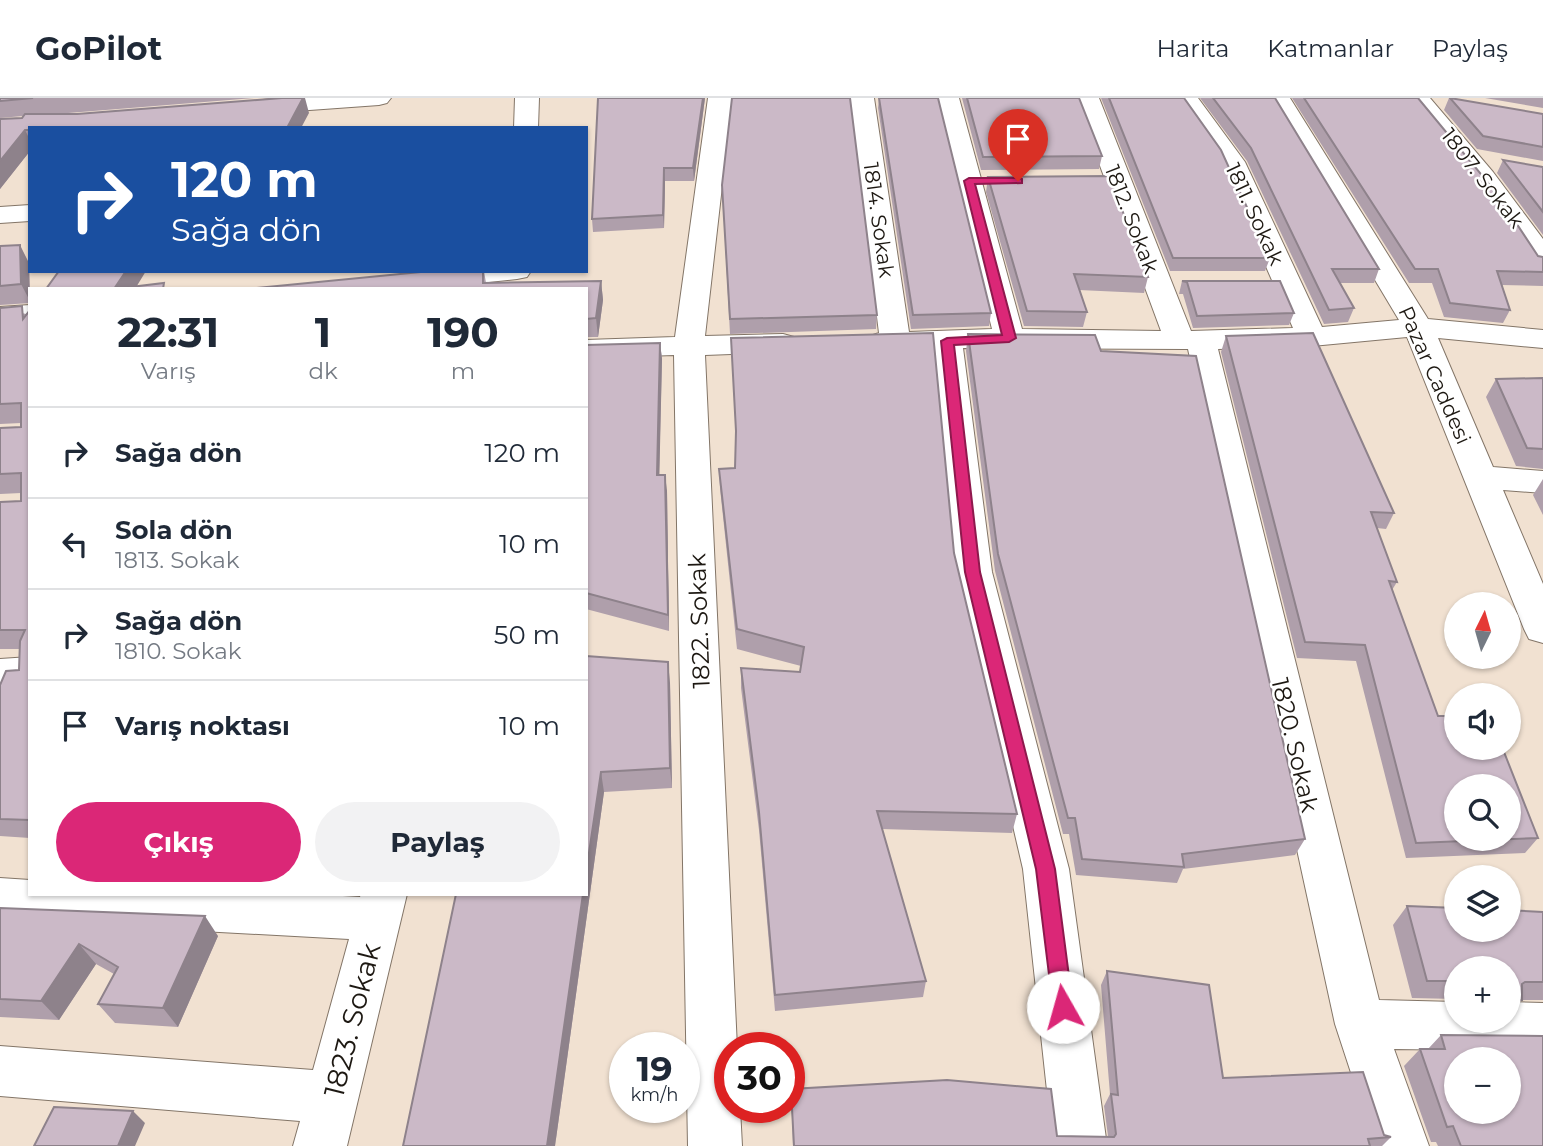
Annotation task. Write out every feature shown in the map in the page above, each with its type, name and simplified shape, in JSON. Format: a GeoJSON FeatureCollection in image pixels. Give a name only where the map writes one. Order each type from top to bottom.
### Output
{"type":"FeatureCollection","features":[{"type":"Feature","properties":{"kind":"street"},"geometry":{"type":"LineString","coordinates":[[230,109],[379,98]]}},
{"type":"Feature","properties":{"kind":"street"},"geometry":{"type":"LineString","coordinates":[[526,126],[527,98]]}},
{"type":"Feature","properties":{"kind":"street"},"geometry":{"type":"LineString","coordinates":[[947,98],[1009,338]]}},
{"type":"Feature","properties":{"kind":"street","name":"1812. Sokak"},"geometry":{"type":"LineString","coordinates":[[1087,98],[1117,180],[1170,282],[1190,340]]}},
{"type":"Feature","properties":{"kind":"street","name":"1811. Sokak"},"geometry":{"type":"LineString","coordinates":[[1186,98],[1232,162],[1274,283],[1312,337]]}},
{"type":"Feature","properties":{"kind":"street","name":"Pazar Caddesi"},"geometry":{"type":"LineString","coordinates":[[1278,98],[1418,327],[1543,629]]}},
{"type":"Feature","properties":{"kind":"street","name":"1807. Sokak"},"geometry":{"type":"LineString","coordinates":[[1417,98],[1469,157],[1539,250]]}},
{"type":"Feature","properties":{"kind":"street"},"geometry":{"type":"LineString","coordinates":[[1430,98],[1455,103]]}},
{"type":"Feature","properties":{"kind":"street"},"geometry":{"type":"LineString","coordinates":[[854,99],[887,99]]}},
{"type":"Feature","properties":{"kind":"street","name":"1814. Sokak"},"geometry":{"type":"LineString","coordinates":[[854,99],[895,342]]}},
{"type":"Feature","properties":{"kind":"street","name":"1822. Sokak"},"geometry":{"type":"LineString","coordinates":[[715,1146],[689,345],[729,100]]}},
{"type":"Feature","properties":{"kind":"street"},"geometry":{"type":"LineString","coordinates":[[1469,157],[1506,164]]}},
{"type":"Feature","properties":{"kind":"street"},"geometry":{"type":"LineString","coordinates":[[1090,180],[1117,180]]}},
{"type":"Feature","properties":{"kind":"street"},"geometry":{"type":"LineString","coordinates":[[969,181],[996,181]]}},
{"type":"Feature","properties":{"kind":"street"},"geometry":{"type":"LineString","coordinates":[[0,215],[28,213]]}},
{"type":"Feature","properties":{"kind":"street"},"geometry":{"type":"LineString","coordinates":[[410,281],[496,273]]}},
{"type":"Feature","properties":{"kind":"street"},"geometry":{"type":"LineString","coordinates":[[0,316],[28,314]]}},
{"type":"Feature","properties":{"kind":"street"},"geometry":{"type":"LineString","coordinates":[[848,342],[1009,338],[1190,340],[1312,337],[1418,327],[1543,339]]}},
{"type":"Feature","properties":{"kind":"street","name":"1820. Sokak"},"geometry":{"type":"LineString","coordinates":[[1190,340],[1360,1024],[1402,1146]]}},
{"type":"Feature","properties":{"kind":"street"},"geometry":{"type":"LineString","coordinates":[[947,341],[973,572],[1046,869],[1080,1146]]}},
{"type":"Feature","properties":{"kind":"street"},"geometry":{"type":"LineString","coordinates":[[588,349],[809,343]]}},
{"type":"Feature","properties":{"kind":"street"},"geometry":{"type":"LineString","coordinates":[[1480,477],[1543,482]]}},
{"type":"Feature","properties":{"kind":"street"},"geometry":{"type":"LineString","coordinates":[[0,674],[28,672]]}},
{"type":"Feature","properties":{"kind":"street"},"geometry":{"type":"LineString","coordinates":[[0,899],[381,906]]}},
{"type":"Feature","properties":{"kind":"street","name":"1823. Sokak"},"geometry":{"type":"LineString","coordinates":[[320,1146],[381,906]]}},
{"type":"Feature","properties":{"kind":"street"},"geometry":{"type":"LineString","coordinates":[[1360,1024],[1543,1027]]}},
{"type":"Feature","properties":{"kind":"street"},"geometry":{"type":"LineString","coordinates":[[0,1071],[332,1097]]}},
{"type":"Feature","properties":{"kind":"building"},"geometry":{"type":"Polygon","coordinates":[[[0,98],[33,98],[0,101],[0,98]]]}},
{"type":"Feature","properties":{"kind":"building"},"geometry":{"type":"Polygon","coordinates":[[[303,98],[288,126],[28,126],[28,130],[25,130],[0,161],[0,119],[22,118],[25,114],[77,114],[303,98]]]}},
{"type":"Feature","properties":{"kind":"building"},"geometry":{"type":"Polygon","coordinates":[[[598,98],[703,98],[693,168],[664,168],[663,215],[592,219],[598,98]]]}},
{"type":"Feature","properties":{"kind":"building"},"geometry":{"type":"Polygon","coordinates":[[[732,98],[850,98],[877,315],[730,319],[722,185],[732,98]]]}},
{"type":"Feature","properties":{"kind":"building"},"geometry":{"type":"Polygon","coordinates":[[[879,98],[938,98],[991,313],[913,315],[879,98]]]}},
{"type":"Feature","properties":{"kind":"building"},"geometry":{"type":"Polygon","coordinates":[[[967,98],[1079,98],[1102,156],[983,157],[967,98]]]}},
{"type":"Feature","properties":{"kind":"building"},"geometry":{"type":"Polygon","coordinates":[[[1109,98],[1184,98],[1221,150],[1270,258],[1173,258],[1109,98]]]}},
{"type":"Feature","properties":{"kind":"building"},"geometry":{"type":"Polygon","coordinates":[[[1213,98],[1275,98],[1379,269],[1332,269],[1354,308],[1329,310],[1251,148],[1213,98]]]}},
{"type":"Feature","properties":{"kind":"building"},"geometry":{"type":"Polygon","coordinates":[[[1304,98],[1418,98],[1495,191],[1538,256],[1543,257],[1543,272],[1497,271],[1510,310],[1450,303],[1438,269],[1415,269],[1304,98]]]}},
{"type":"Feature","properties":{"kind":"building"},"geometry":{"type":"Polygon","coordinates":[[[1450,98],[1543,114],[1543,147],[1483,136],[1450,98]]]}},
{"type":"Feature","properties":{"kind":"building"},"geometry":{"type":"Polygon","coordinates":[[[1503,160],[1543,167],[1543,212],[1503,160]]]}},
{"type":"Feature","properties":{"kind":"building"},"geometry":{"type":"Polygon","coordinates":[[[1109,176],[1148,277],[1074,274],[1087,312],[1027,311],[988,177],[1109,176]]]}},
{"type":"Feature","properties":{"kind":"building"},"geometry":{"type":"Polygon","coordinates":[[[20,245],[21,284],[0,286],[0,246],[20,245]]]}},
{"type":"Feature","properties":{"kind":"building"},"geometry":{"type":"Polygon","coordinates":[[[58,273],[125,273],[115,287],[47,287],[58,273]]]}},
{"type":"Feature","properties":{"kind":"building"},"geometry":{"type":"Polygon","coordinates":[[[410,273],[483,273],[483,283],[601,281],[596,318],[588,319],[588,287],[267,287],[410,273]]]}},
{"type":"Feature","properties":{"kind":"building"},"geometry":{"type":"Polygon","coordinates":[[[1182,281],[1280,281],[1294,313],[1197,316],[1187,282],[1182,281]]]}},
{"type":"Feature","properties":{"kind":"building"},"geometry":{"type":"Polygon","coordinates":[[[164,283],[163,287],[131,287],[164,283]]]}},
{"type":"Feature","properties":{"kind":"building"},"geometry":{"type":"Polygon","coordinates":[[[22,306],[23,319],[28,313],[28,820],[0,819],[0,685],[6,671],[19,670],[20,641],[25,630],[0,630],[0,502],[21,501],[21,473],[0,474],[0,428],[21,427],[21,403],[0,404],[0,308],[22,306]]]}},
{"type":"Feature","properties":{"kind":"building"},"geometry":{"type":"Polygon","coordinates":[[[933,333],[954,553],[1017,814],[877,811],[926,981],[775,995],[759,812],[741,668],[800,672],[804,647],[737,629],[719,469],[735,468],[736,431],[731,338],[933,333]]]}},
{"type":"Feature","properties":{"kind":"building"},"geometry":{"type":"Polygon","coordinates":[[[1313,333],[1394,513],[1371,512],[1397,582],[1389,581],[1438,716],[1444,716],[1444,760],[1507,760],[1513,774],[1444,774],[1444,842],[1416,843],[1365,645],[1305,642],[1226,336],[1313,333]]]}},
{"type":"Feature","properties":{"kind":"building"},"geometry":{"type":"Polygon","coordinates":[[[968,334],[1095,335],[1101,351],[1196,356],[1305,839],[1182,854],[1184,867],[1082,859],[1075,818],[1068,818],[998,554],[968,334]]]}},
{"type":"Feature","properties":{"kind":"building"},"geometry":{"type":"Polygon","coordinates":[[[660,343],[657,475],[665,475],[668,615],[588,594],[588,345],[660,343]]]}},
{"type":"Feature","properties":{"kind":"building"},"geometry":{"type":"Polygon","coordinates":[[[1543,378],[1543,449],[1527,448],[1496,379],[1543,378]]]}},
{"type":"Feature","properties":{"kind":"building"},"geometry":{"type":"Polygon","coordinates":[[[588,656],[668,662],[670,768],[601,772],[588,860],[588,656]]]}},
{"type":"Feature","properties":{"kind":"building"},"geometry":{"type":"Polygon","coordinates":[[[1521,795],[1538,838],[1521,839],[1521,795]]]}},
{"type":"Feature","properties":{"kind":"building"},"geometry":{"type":"Polygon","coordinates":[[[456,896],[583,896],[547,1146],[403,1146],[456,896]]]}},
{"type":"Feature","properties":{"kind":"building"},"geometry":{"type":"Polygon","coordinates":[[[1407,906],[1444,908],[1444,942],[1521,942],[1521,911],[1543,912],[1543,982],[1522,984],[1522,1000],[1521,956],[1444,956],[1444,981],[1427,981],[1407,906]]]}},
{"type":"Feature","properties":{"kind":"building"},"geometry":{"type":"Polygon","coordinates":[[[0,908],[205,916],[163,1008],[98,1004],[118,967],[79,944],[41,1001],[0,999],[0,908]]]}},
{"type":"Feature","properties":{"kind":"building"},"geometry":{"type":"Polygon","coordinates":[[[1107,971],[1209,985],[1223,1078],[1363,1072],[1384,1135],[1391,1137],[1368,1139],[1370,1146],[794,1146],[793,1123],[805,1123],[805,1088],[947,1080],[1051,1089],[1057,1136],[1114,1137],[1116,1134],[1111,1094],[1118,1095],[1107,971]]]}},
{"type":"Feature","properties":{"kind":"building"},"geometry":{"type":"Polygon","coordinates":[[[1441,1035],[1543,1036],[1543,1146],[1461,1146],[1453,1126],[1447,1127],[1446,1124],[1521,1124],[1521,1047],[1444,1047],[1441,1035]]]}},
{"type":"Feature","properties":{"kind":"building"},"geometry":{"type":"Polygon","coordinates":[[[1420,1049],[1444,1049],[1444,1118],[1420,1049]]]}},
{"type":"Feature","properties":{"kind":"building"},"geometry":{"type":"Polygon","coordinates":[[[54,1107],[133,1111],[118,1146],[34,1146],[54,1107]]]}},
{"type":"Feature","properties":{"kind":"route"},"geometry":{"type":"LineString","coordinates":[[1018,181],[969,181],[1009,338],[947,341],[973,572],[1046,869],[1063,1007]]}}]}
